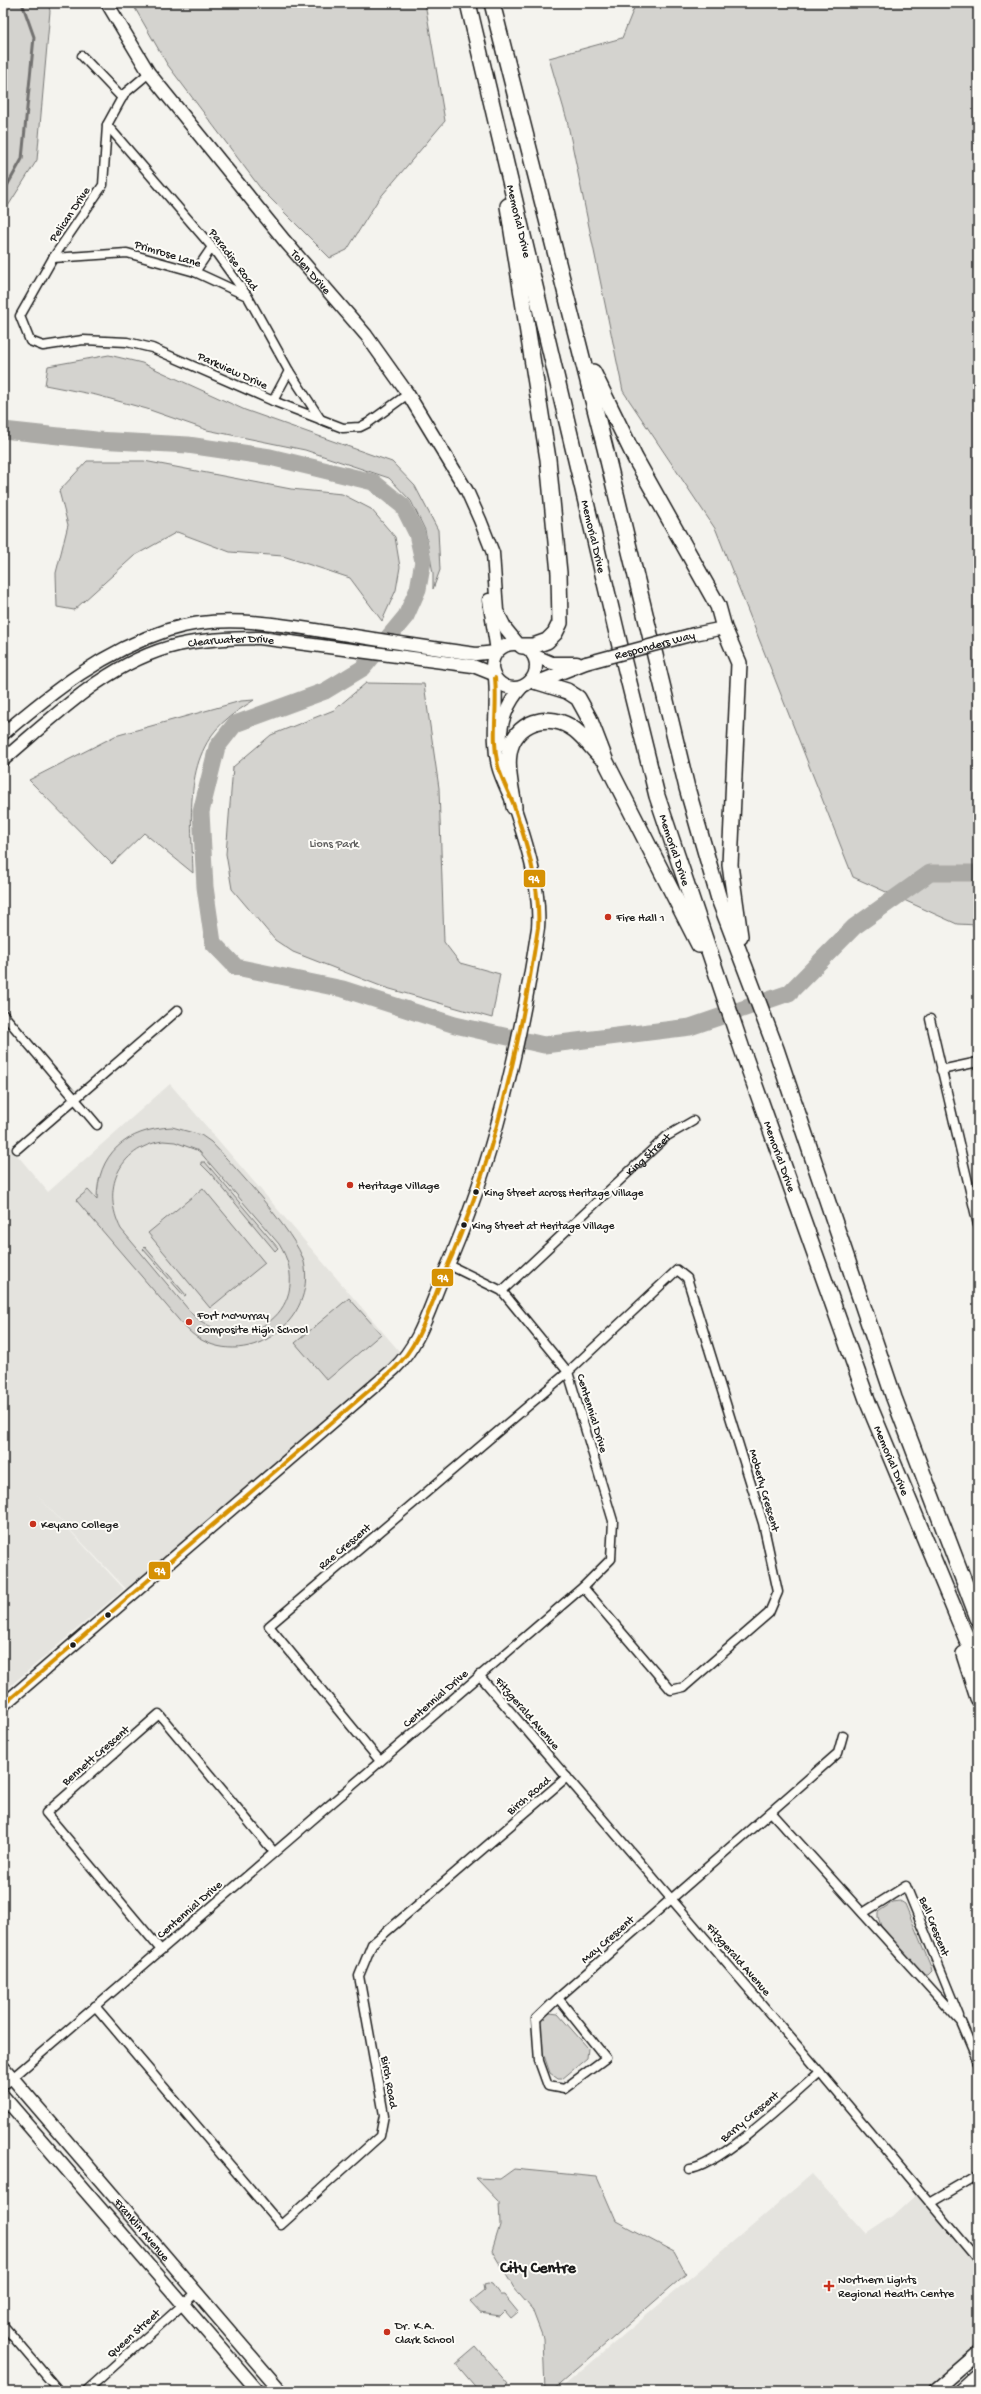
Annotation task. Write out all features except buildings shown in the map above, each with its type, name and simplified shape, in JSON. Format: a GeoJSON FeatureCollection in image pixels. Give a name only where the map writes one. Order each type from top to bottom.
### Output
{"type":"FeatureCollection","features":[{"type":"Feature","properties":{"kind":"highway","name":"Memorial Drive"},"geometry":{"type":"LineString","coordinates":[[468,3],[488,81],[619,642],[657,796],[743,1052],[869,1405],[978,1666]]}},
{"type":"Feature","properties":{"kind":"highway","name":"Memorial Drive"},"geometry":{"type":"LineString","coordinates":[[492,3],[578,338],[687,788],[719,899],[747,969],[776,1049],[894,1398],[978,1618]]}},
{"type":"Feature","properties":{"kind":"highway"},"geometry":{"type":"LineString","coordinates":[[488,81],[548,459],[559,573],[560,623],[555,633],[547,641],[525,649]]}},
{"type":"Feature","properties":{"kind":"highway"},"geometry":{"type":"LineString","coordinates":[[578,338],[635,458],[718,606],[724,628],[739,663],[730,865],[735,907],[747,969]]}},
{"type":"Feature","properties":{"kind":"highway"},"geometry":{"type":"LineString","coordinates":[[528,685],[567,690],[578,698],[589,718],[606,762],[720,982]]}},
{"type":"Feature","properties":{"kind":"highway"},"geometry":{"type":"LineString","coordinates":[[514,807],[508,765],[509,754],[515,736],[530,724],[550,720],[574,729],[606,762]]}},
{"type":"Feature","properties":{"kind":"highway"},"geometry":{"type":"LineString","coordinates":[[934,1504],[978,1595]]}},
{"type":"Feature","properties":{"kind":"highway"},"geometry":{"type":"LineString","coordinates":[[927,1543],[978,1698]]}},
{"type":"Feature","properties":{"kind":"main road","name":"Tolen Drive"},"geometry":{"type":"LineString","coordinates":[[107,3],[149,73],[284,240],[366,335],[408,394],[467,491],[493,553],[497,611],[506,629],[525,649]]}},
{"type":"Feature","properties":{"kind":"main road","name":"Tolen Drive"},"geometry":{"type":"LineString","coordinates":[[493,553],[489,602],[496,652]]}},
{"type":"Feature","properties":{"kind":"main road","name":"Clearwater Drive"},"geometry":{"type":"LineString","coordinates":[[3,734],[47,696],[96,662],[131,644],[169,630],[199,624],[228,622],[293,627],[476,654],[496,652]]}},
{"type":"Feature","properties":{"kind":"main road","name":"Responders Way"},"geometry":{"type":"LineString","coordinates":[[528,685],[586,663],[694,634],[724,628]]}},
{"type":"Feature","properties":{"kind":"main road","name":"Clearwater Drive"},"geometry":{"type":"LineString","coordinates":[[3,760],[99,681],[139,659],[177,646],[206,641],[260,638],[289,641],[473,666],[494,676]]}},
{"type":"Feature","properties":{"kind":"main road"},"geometry":{"type":"LineString","coordinates":[[3,1705],[400,1364],[418,1340],[449,1266],[479,1186],[513,1060],[533,965],[540,911],[537,889],[514,807],[506,783],[498,767],[494,742],[494,719],[497,704],[492,667],[496,652],[509,645],[525,649],[536,662],[535,673],[528,685],[510,703],[502,727],[501,738],[506,783]]}},
{"type":"Feature","properties":{"kind":"main road","name":"Responders Way"},"geometry":{"type":"LineString","coordinates":[[525,649],[552,663],[586,663]]}},
{"type":"Feature","properties":{"kind":"main road"},"geometry":{"type":"LineString","coordinates":[[494,676],[508,688],[528,685]]}},
{"type":"Feature","properties":{"kind":"main road","name":"Franklin Avenue"},"geometry":{"type":"LineString","coordinates":[[3,2067],[281,2391]]}},
{"type":"Feature","properties":{"kind":"main road","name":"Franklin Avenue"},"geometry":{"type":"LineString","coordinates":[[3,2096],[182,2305],[258,2391]]}},
{"type":"Feature","properties":{"kind":"main road"},"geometry":{"type":"LineString","coordinates":[[934,2391],[978,2353]]}},
{"type":"Feature","properties":{"kind":"main road"},"geometry":{"type":"LineString","coordinates":[[959,2391],[978,2374]]}},
{"type":"Feature","properties":{"kind":"street"},"geometry":{"type":"LineString","coordinates":[[82,56],[122,98]]}},
{"type":"Feature","properties":{"kind":"street","name":"Pelican Drive"},"geometry":{"type":"LineString","coordinates":[[38,344],[30,341],[20,316],[53,258],[103,185],[107,125],[122,98],[149,73]]}},
{"type":"Feature","properties":{"kind":"street","name":"Paradise Road"},"geometry":{"type":"LineString","coordinates":[[107,125],[212,247],[248,297],[289,371],[321,420]]}},
{"type":"Feature","properties":{"kind":"street"},"geometry":{"type":"LineString","coordinates":[[195,272],[212,247]]}},
{"type":"Feature","properties":{"kind":"street","name":"Primrose Lane"},"geometry":{"type":"LineString","coordinates":[[53,258],[127,253],[195,272],[248,297]]}},
{"type":"Feature","properties":{"kind":"street","name":"Parkview Drive"},"geometry":{"type":"LineString","coordinates":[[38,344],[43,346],[83,340],[127,342],[152,348],[274,401],[343,428],[360,427],[408,394]]}},
{"type":"Feature","properties":{"kind":"street"},"geometry":{"type":"LineString","coordinates":[[274,401],[289,371]]}},
{"type":"Feature","properties":{"kind":"street"},"geometry":{"type":"LineString","coordinates":[[17,1150],[178,1010]]}},
{"type":"Feature","properties":{"kind":"street"},"geometry":{"type":"LineString","coordinates":[[3,1014],[97,1125]]}},
{"type":"Feature","properties":{"kind":"street"},"geometry":{"type":"LineString","coordinates":[[930,1019],[978,1225]]}},
{"type":"Feature","properties":{"kind":"street"},"geometry":{"type":"LineString","coordinates":[[941,1070],[978,1062]]}},
{"type":"Feature","properties":{"kind":"street","name":"King Street"},"geometry":{"type":"LineString","coordinates":[[502,1291],[667,1136],[693,1121]]}},
{"type":"Feature","properties":{"kind":"street","name":"Centennial Drive"},"geometry":{"type":"LineString","coordinates":[[3,2086],[583,1587],[611,1559],[613,1521],[568,1372],[502,1291],[449,1266]]}},
{"type":"Feature","properties":{"kind":"street","name":"Moberly Crescent"},"geometry":{"type":"LineString","coordinates":[[568,1372],[677,1270],[687,1278],[763,1523],[778,1592],[769,1613],[684,1687],[671,1690],[583,1587]]}},
{"type":"Feature","properties":{"kind":"street","name":"Rae Crescent"},"geometry":{"type":"LineString","coordinates":[[380,1761],[269,1626],[568,1372]]}},
{"type":"Feature","properties":{"kind":"street","name":"Fitzgerald Avenue"},"geometry":{"type":"LineString","coordinates":[[479,1675],[820,2072],[978,2260]]}},
{"type":"Feature","properties":{"kind":"street","name":"Bennett Crescent"},"geometry":{"type":"LineString","coordinates":[[161,1950],[46,1813],[159,1714],[274,1852]]}},
{"type":"Feature","properties":{"kind":"street"},"geometry":{"type":"LineString","coordinates":[[672,1899],[838,1753],[843,1735]]}},
{"type":"Feature","properties":{"kind":"street","name":"Birch Road"},"geometry":{"type":"LineString","coordinates":[[95,2006],[281,2226],[380,2136],[384,2115],[359,1976],[372,1944],[567,1777]]}},
{"type":"Feature","properties":{"kind":"street","name":"Bell Crescent"},"geometry":{"type":"LineString","coordinates":[[771,1812],[961,2022]]}},
{"type":"Feature","properties":{"kind":"street","name":"Bell Crescent"},"geometry":{"type":"LineString","coordinates":[[864,1914],[906,1886],[978,2062]]}},
{"type":"Feature","properties":{"kind":"street","name":"May Crescent"},"geometry":{"type":"LineString","coordinates":[[558,1998],[606,2058],[564,2089],[548,2086],[539,2060],[536,2019],[558,1998],[672,1899]]}},
{"type":"Feature","properties":{"kind":"street","name":"Barry Crescent"},"geometry":{"type":"LineString","coordinates":[[688,2170],[696,2169],[719,2157],[820,2072]]}},
{"type":"Feature","properties":{"kind":"street"},"geometry":{"type":"LineString","coordinates":[[930,2203],[978,2174]]}},
{"type":"Feature","properties":{"kind":"street","name":"Queen Street"},"geometry":{"type":"LineString","coordinates":[[86,2391],[196,2293]]}},
{"type":"Feature","properties":{"kind":"street"},"geometry":{"type":"LineString","coordinates":[[3,2325],[59,2391]]}},
{"type":"Feature","properties":{"kind":"shaded area","name":"Fort McMurray Composite High School"},"geometry":{"type":"Polygon","coordinates":[[[170,1084],[405,1358],[132,1595],[35,1493],[124,1589],[3,1692],[3,1138],[48,1192],[170,1084]]]}},
{"type":"Feature","properties":{"kind":"shaded area","name":"Northern Lights Regional Health Centre"},"geometry":{"type":"Polygon","coordinates":[[[812,2174],[866,2234],[893,2216],[920,2191],[978,2260],[978,2353],[934,2391],[558,2391],[812,2174]]]}},
{"type":"Feature","properties":{"kind":"green space"},"geometry":{"type":"Polygon","coordinates":[[[3,3],[48,3],[50,11],[37,160],[3,214],[3,3]]]}},
{"type":"Feature","properties":{"kind":"green space"},"geometry":{"type":"Polygon","coordinates":[[[132,3],[425,3],[445,121],[378,200],[347,250],[330,258],[261,189],[167,64],[132,3]]]}},
{"type":"Feature","properties":{"kind":"green space"},"geometry":{"type":"Polygon","coordinates":[[[636,3],[978,3],[978,925],[957,924],[853,877],[716,530],[623,391],[567,120],[549,58],[622,38],[636,3]]]}},
{"type":"Feature","properties":{"kind":"green space"},"geometry":{"type":"Polygon","coordinates":[[[109,355],[142,363],[245,410],[392,462],[415,486],[438,530],[440,570],[433,589],[433,573],[425,530],[411,501],[389,478],[305,450],[207,430],[147,409],[96,395],[45,385],[48,366],[109,355]]]}},
{"type":"Feature","properties":{"kind":"green space"},"geometry":{"type":"Polygon","coordinates":[[[87,461],[144,461],[291,489],[342,494],[371,509],[395,537],[400,567],[396,590],[382,621],[350,578],[283,556],[230,552],[177,532],[134,556],[74,610],[57,607],[56,573],[68,525],[59,491],[87,461]]]}},
{"type":"Feature","properties":{"kind":"green space","name":"Lions Park"},"geometry":{"type":"Polygon","coordinates":[[[366,683],[424,684],[439,788],[444,942],[460,963],[500,974],[492,1018],[383,987],[293,952],[275,940],[232,889],[226,854],[233,767],[271,735],[334,710],[366,683]]]}},
{"type":"Feature","properties":{"kind":"green space"},"geometry":{"type":"Polygon","coordinates":[[[254,700],[227,719],[213,734],[203,752],[196,771],[191,812],[193,873],[144,833],[112,864],[29,780],[115,736],[241,701],[254,700]]]}},
{"type":"Feature","properties":{"kind":"green space"},"geometry":{"type":"Polygon","coordinates":[[[172,1127],[201,1135],[211,1142],[263,1200],[290,1235],[299,1250],[304,1262],[305,1283],[300,1303],[290,1320],[275,1334],[258,1343],[238,1348],[218,1346],[194,1335],[184,1326],[76,1200],[88,1190],[97,1200],[98,1184],[102,1169],[117,1147],[128,1139],[141,1133],[172,1127]],[[163,1141],[147,1145],[135,1152],[125,1162],[118,1173],[114,1186],[113,1200],[115,1214],[121,1229],[193,1315],[214,1328],[235,1332],[255,1329],[271,1320],[283,1306],[290,1287],[289,1266],[279,1244],[199,1151],[175,1142],[163,1141]]]}},
{"type":"Feature","properties":{"kind":"green space"},"geometry":{"type":"Polygon","coordinates":[[[201,1162],[205,1162],[278,1248],[275,1251],[201,1164],[201,1162]]]}},
{"type":"Feature","properties":{"kind":"green space"},"geometry":{"type":"Polygon","coordinates":[[[203,1188],[265,1263],[210,1308],[148,1233],[203,1188]]]}},
{"type":"Feature","properties":{"kind":"green space"},"geometry":{"type":"Polygon","coordinates":[[[145,1247],[186,1295],[184,1296],[143,1249],[145,1247]]]}},
{"type":"Feature","properties":{"kind":"green space"},"geometry":{"type":"Polygon","coordinates":[[[349,1298],[381,1334],[327,1380],[295,1343],[349,1298]]]}},
{"type":"Feature","properties":{"kind":"green space"},"geometry":{"type":"Polygon","coordinates":[[[900,1901],[905,1904],[931,1967],[932,1971],[928,1975],[924,1975],[881,1926],[878,1912],[893,1902],[900,1901]]]}},
{"type":"Feature","properties":{"kind":"green space"},"geometry":{"type":"Polygon","coordinates":[[[550,2013],[558,2014],[588,2048],[587,2058],[562,2079],[558,2079],[550,2073],[541,2047],[540,2024],[542,2018],[550,2013]]]}},
{"type":"Feature","properties":{"kind":"green space"},"geometry":{"type":"Polygon","coordinates":[[[514,2169],[597,2177],[616,2221],[674,2252],[686,2274],[552,2391],[545,2391],[543,2338],[532,2309],[514,2288],[492,2251],[500,2225],[499,2202],[476,2178],[500,2179],[514,2169]]]}},
{"type":"Feature","properties":{"kind":"green space"},"geometry":{"type":"Polygon","coordinates":[[[484,2284],[492,2284],[500,2295],[504,2295],[518,2312],[511,2318],[505,2311],[500,2316],[480,2313],[470,2302],[485,2290],[484,2284]]]}},
{"type":"Feature","properties":{"kind":"green space"},"geometry":{"type":"Polygon","coordinates":[[[476,2347],[508,2384],[499,2391],[479,2391],[456,2364],[476,2347]]]}},
{"type":"Feature","properties":{"kind":"waterway"},"geometry":{"type":"LineString","coordinates":[[3,193],[22,159],[34,37],[22,3]]}},
{"type":"Feature","properties":{"kind":"waterway"},"geometry":{"type":"LineString","coordinates":[[3,430],[96,440],[188,445],[270,457],[373,482],[403,506],[417,534],[423,561],[418,589],[406,616],[363,668],[325,691],[235,724],[217,747],[201,812],[205,887],[213,943],[236,967],[343,989],[455,1025],[544,1045],[690,1027],[789,993],[854,927],[930,873],[978,873]]}},
{"type":"Feature","properties":{"kind":"transit line","name":"94"},"geometry":{"type":"LineString","coordinates":[[3,1705],[394,1369],[411,1348],[424,1324],[477,1191],[491,1148],[503,1104],[523,1017],[538,928],[537,897],[532,865],[513,803],[499,771],[496,755],[495,678]]}},
{"type":"Feature","properties":{"kind":"place","name":"Fire Hall 1"},"geometry":{"type":"Point","coordinates":[608,917]}},
{"type":"Feature","properties":{"kind":"place","name":"Heritage Village"},"geometry":{"type":"Point","coordinates":[350,1185]}},
{"type":"Feature","properties":{"kind":"place","name":"King Street across Heritage Village"},"geometry":{"type":"Point","coordinates":[476,1192]}},
{"type":"Feature","properties":{"kind":"place","name":"King Street at Heritage Village"},"geometry":{"type":"Point","coordinates":[464,1225]}},
{"type":"Feature","properties":{"kind":"place","name":"Fort McMurray Composite High School"},"geometry":{"type":"Point","coordinates":[189,1322]}},
{"type":"Feature","properties":{"kind":"place","name":"Keyano College"},"geometry":{"type":"Point","coordinates":[33,1524]}},
{"type":"Feature","properties":{"kind":"place","name":"Northern Lights Regional Health Centre"},"geometry":{"type":"Point","coordinates":[829,2286]}},
{"type":"Feature","properties":{"kind":"place","name":"Dr. K.A. Clark School"},"geometry":{"type":"Point","coordinates":[387,2332]}},
{"type":"Feature","properties":{"kind":"district","name":"City Centre"},"geometry":{"type":"Point","coordinates":[538,2266]}}]}
